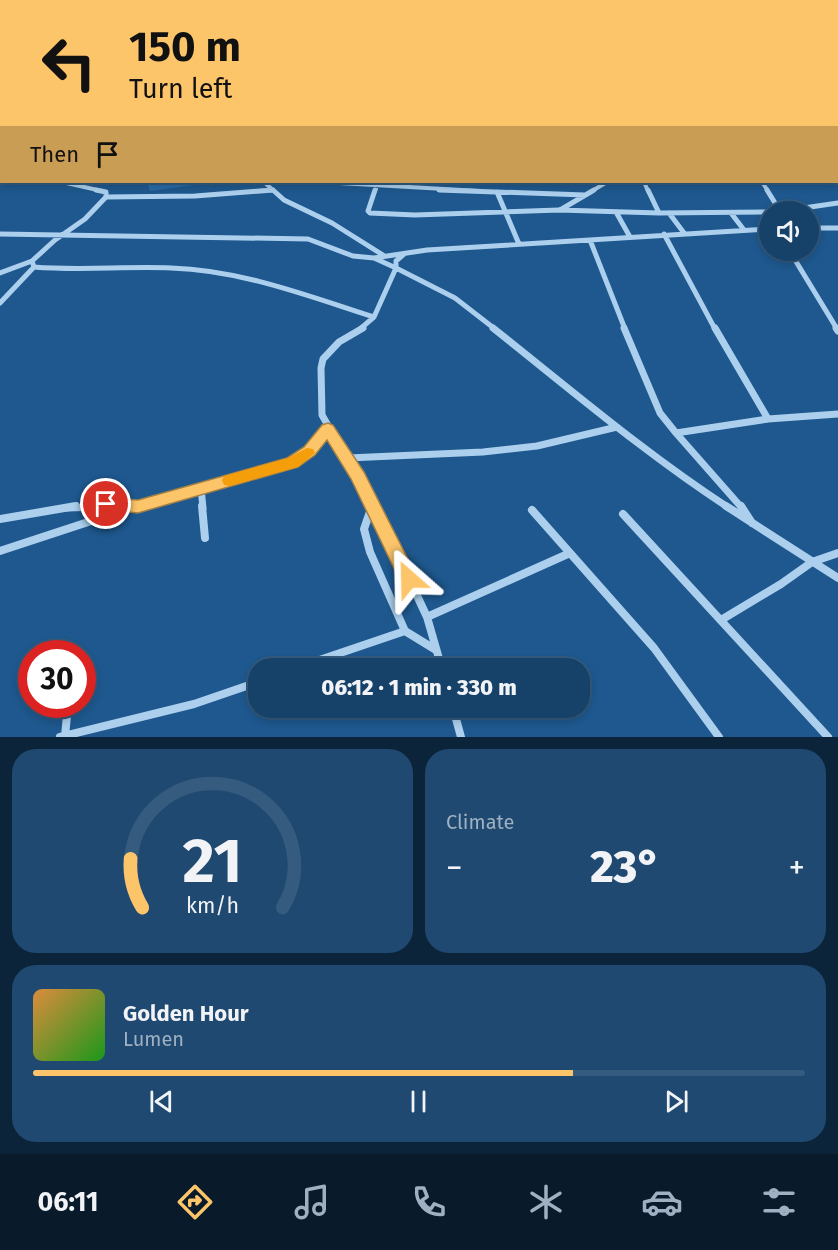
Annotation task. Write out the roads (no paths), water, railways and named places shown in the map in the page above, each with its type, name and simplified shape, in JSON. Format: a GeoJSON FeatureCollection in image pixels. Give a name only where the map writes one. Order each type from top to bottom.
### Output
{"type":"FeatureCollection","features":[{"type":"Feature","properties":{"kind":"street"},"geometry":{"type":"LineString","coordinates":[[66,183],[106,192],[106,197]]}},
{"type":"Feature","properties":{"kind":"street"},"geometry":{"type":"LineString","coordinates":[[265,183],[284,200],[332,223],[382,255]]}},
{"type":"Feature","properties":{"kind":"street"},"geometry":{"type":"LineString","coordinates":[[350,183],[585,195]]}},
{"type":"Feature","properties":{"kind":"street"},"geometry":{"type":"LineString","coordinates":[[559,210],[605,183]]}},
{"type":"Feature","properties":{"kind":"street"},"geometry":{"type":"LineString","coordinates":[[644,183],[659,213]]}},
{"type":"Feature","properties":{"kind":"street"},"geometry":{"type":"LineString","coordinates":[[763,183],[772,201]]}},
{"type":"Feature","properties":{"kind":"street"},"geometry":{"type":"LineString","coordinates":[[378,184],[368,211],[370,213],[415,215],[559,210],[759,214]]}},
{"type":"Feature","properties":{"kind":"street"},"geometry":{"type":"LineString","coordinates":[[0,303],[33,264],[106,197],[195,196],[273,190]]}},
{"type":"Feature","properties":{"kind":"street"},"geometry":{"type":"LineString","coordinates":[[497,192],[519,244]]}},
{"type":"Feature","properties":{"kind":"street"},"geometry":{"type":"LineString","coordinates":[[819,206],[838,203]]}},
{"type":"Feature","properties":{"kind":"street"},"geometry":{"type":"LineString","coordinates":[[616,212],[630,237]]}},
{"type":"Feature","properties":{"kind":"street"},"geometry":{"type":"LineString","coordinates":[[669,213],[684,233]]}},
{"type":"Feature","properties":{"kind":"street"},"geometry":{"type":"LineString","coordinates":[[731,213],[744,230]]}},
{"type":"Feature","properties":{"kind":"street"},"geometry":{"type":"LineString","coordinates":[[819,228],[838,228]]}},
{"type":"Feature","properties":{"kind":"street"},"geometry":{"type":"LineString","coordinates":[[374,258],[427,250],[759,229]]}},
{"type":"Feature","properties":{"kind":"street"},"geometry":{"type":"LineString","coordinates":[[0,234],[288,237],[308,239],[352,256],[374,258],[455,298],[617,427],[698,488],[838,578]]}},
{"type":"Feature","properties":{"kind":"street"},"geometry":{"type":"LineString","coordinates":[[664,234],[728,353],[768,420]]}},
{"type":"Feature","properties":{"kind":"street"},"geometry":{"type":"LineString","coordinates":[[590,240],[605,282],[660,413],[736,500],[754,525]]}},
{"type":"Feature","properties":{"kind":"street"},"geometry":{"type":"LineString","coordinates":[[404,254],[396,261],[396,268],[374,317],[363,328],[339,342],[323,360],[321,368],[322,415],[328,429],[348,458],[373,503],[427,617],[439,658]]}},
{"type":"Feature","properties":{"kind":"street"},"geometry":{"type":"LineString","coordinates":[[796,261],[838,331]]}},
{"type":"Feature","properties":{"kind":"street"},"geometry":{"type":"LineString","coordinates":[[0,273],[33,264],[72,270],[172,268],[250,278],[374,317]]}},
{"type":"Feature","properties":{"kind":"street"},"geometry":{"type":"LineString","coordinates":[[676,433],[768,420],[838,414]]}},
{"type":"Feature","properties":{"kind":"street"},"geometry":{"type":"LineString","coordinates":[[348,458],[483,452],[537,446],[617,427]]}},
{"type":"Feature","properties":{"kind":"street"},"geometry":{"type":"LineString","coordinates":[[0,551],[138,506],[292,463],[310,451],[328,429]]}},
{"type":"Feature","properties":{"kind":"street"},"geometry":{"type":"LineString","coordinates":[[201,488],[205,538]]}},
{"type":"Feature","properties":{"kind":"street"},"geometry":{"type":"LineString","coordinates":[[373,503],[365,520],[365,539],[405,631],[436,650]]}},
{"type":"Feature","properties":{"kind":"street"},"geometry":{"type":"LineString","coordinates":[[0,519],[78,506],[138,506]]}},
{"type":"Feature","properties":{"kind":"street"},"geometry":{"type":"LineString","coordinates":[[532,510],[699,704],[719,737]]}},
{"type":"Feature","properties":{"kind":"street"},"geometry":{"type":"LineString","coordinates":[[623,514],[828,737]]}},
{"type":"Feature","properties":{"kind":"street"},"geometry":{"type":"LineString","coordinates":[[427,617],[570,553]]}},
{"type":"Feature","properties":{"kind":"street"},"geometry":{"type":"LineString","coordinates":[[721,620],[781,584],[812,562],[838,553]]}},
{"type":"Feature","properties":{"kind":"street"},"geometry":{"type":"LineString","coordinates":[[325,658],[405,631]]}},
{"type":"Feature","properties":{"kind":"street"},"geometry":{"type":"LineString","coordinates":[[66,718],[63,737],[194,704],[248,685]]}},
{"type":"Feature","properties":{"kind":"street"},"geometry":{"type":"LineString","coordinates":[[456,718],[461,737]]}}]}
